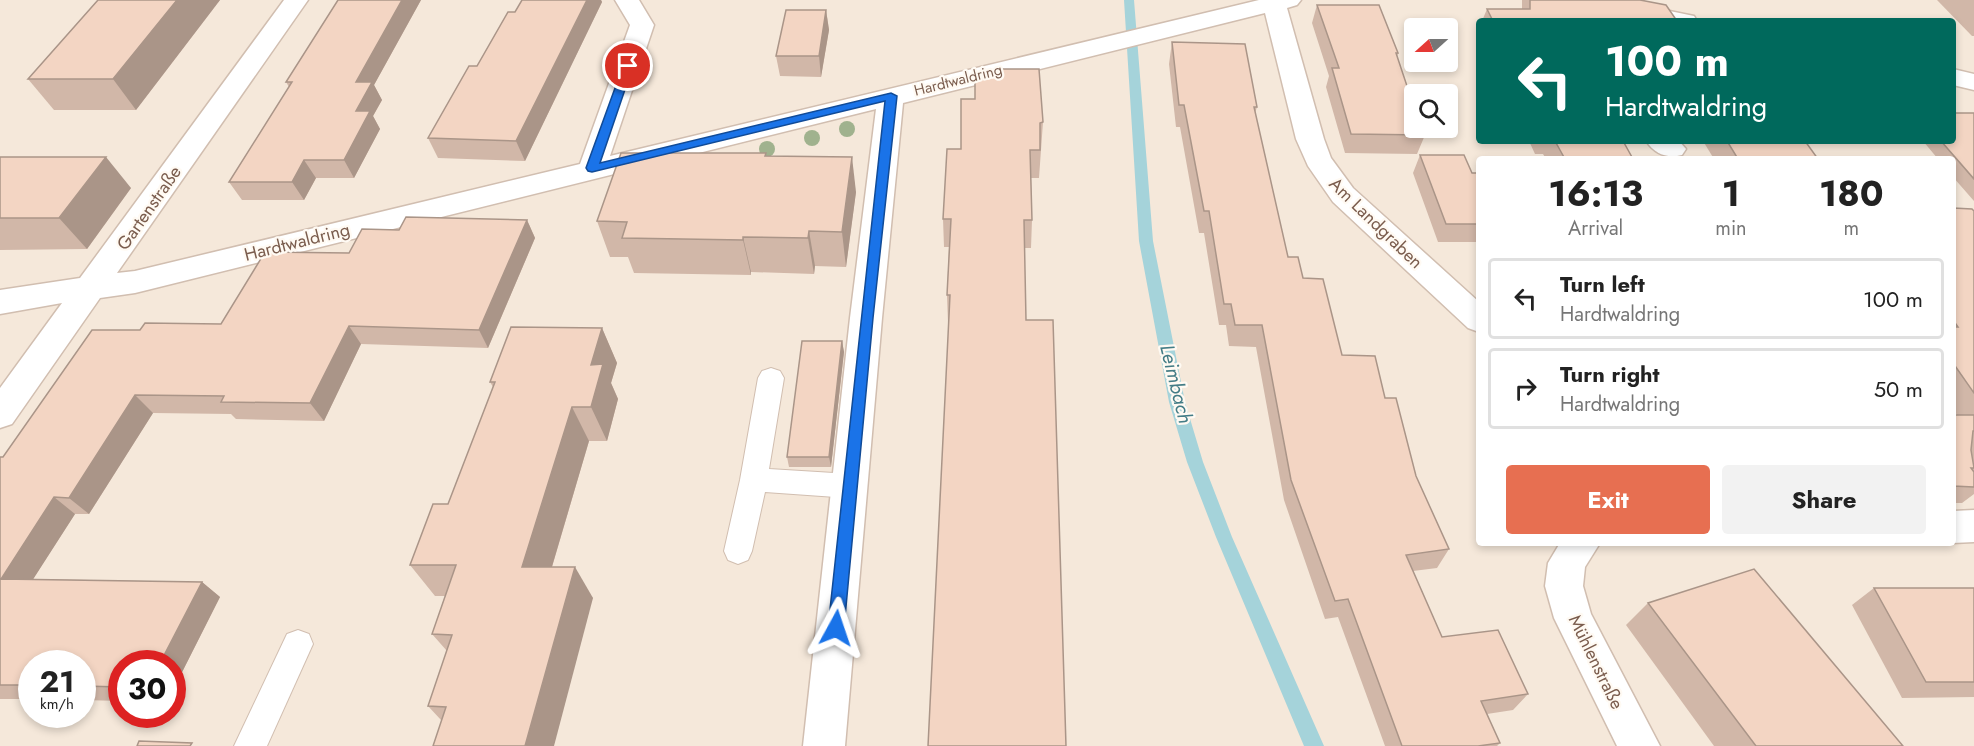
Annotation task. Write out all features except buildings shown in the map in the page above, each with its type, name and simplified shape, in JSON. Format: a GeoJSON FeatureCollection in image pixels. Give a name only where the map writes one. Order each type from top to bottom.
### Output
{"type":"FeatureCollection","features":[{"type":"Feature","properties":{"kind":"street","name":"Gartenstraße"},"geometry":{"type":"LineString","coordinates":[[0,414],[92,289],[296,0]]}},
{"type":"Feature","properties":{"kind":"street"},"geometry":{"type":"LineString","coordinates":[[592,168],[642,25],[627,0]]}},
{"type":"Feature","properties":{"kind":"street"},"geometry":{"type":"LineString","coordinates":[[1560,0],[1570,18]]}},
{"type":"Feature","properties":{"kind":"street"},"geometry":{"type":"LineString","coordinates":[[1580,0],[1670,18]]}},
{"type":"Feature","properties":{"kind":"street","name":"Hardtwaldring"},"geometry":{"type":"LineString","coordinates":[[0,302],[135,282],[196,268],[592,168],[1281,2]]}},
{"type":"Feature","properties":{"kind":"street","name":"Am Landgraben"},"geometry":{"type":"LineString","coordinates":[[1281,2],[1310,139],[1318,160],[1328,176],[1364,216],[1476,317]]}},
{"type":"Feature","properties":{"kind":"street"},"geometry":{"type":"LineString","coordinates":[[1956,78],[1974,82]]}},
{"type":"Feature","properties":{"kind":"street"},"geometry":{"type":"LineString","coordinates":[[824,746],[891,96]]}},
{"type":"Feature","properties":{"kind":"street"},"geometry":{"type":"LineString","coordinates":[[1956,527],[1974,526]]}},
{"type":"Feature","properties":{"kind":"street","name":"Mühlenstraße"},"geometry":{"type":"LineString","coordinates":[[1579,546],[1567,563],[1564,586],[1573,618],[1639,746]]}},
{"type":"Feature","properties":{"kind":"lane"},"geometry":{"type":"LineString","coordinates":[[738,551],[754,480],[771,378]]}},
{"type":"Feature","properties":{"kind":"lane"},"geometry":{"type":"LineString","coordinates":[[754,480],[850,486]]}},
{"type":"Feature","properties":{"kind":"lane"},"geometry":{"type":"LineString","coordinates":[[250,746],[298,644]]}},
{"type":"Feature","properties":{"kind":"shaded area"},"geometry":{"type":"Polygon","coordinates":[[[0,0],[1974,0],[1974,746],[0,746],[0,0]]]}},
{"type":"Feature","properties":{"kind":"waterway","name":"Leimbach"},"geometry":{"type":"LineString","coordinates":[[1129,0],[1146,241],[1177,402],[1195,462],[1224,537],[1314,746]]}},
{"type":"Feature","properties":{"kind":"route"},"geometry":{"type":"LineString","coordinates":[[628,66],[592,168],[891,96],[866,318],[836,628]]}}]}
